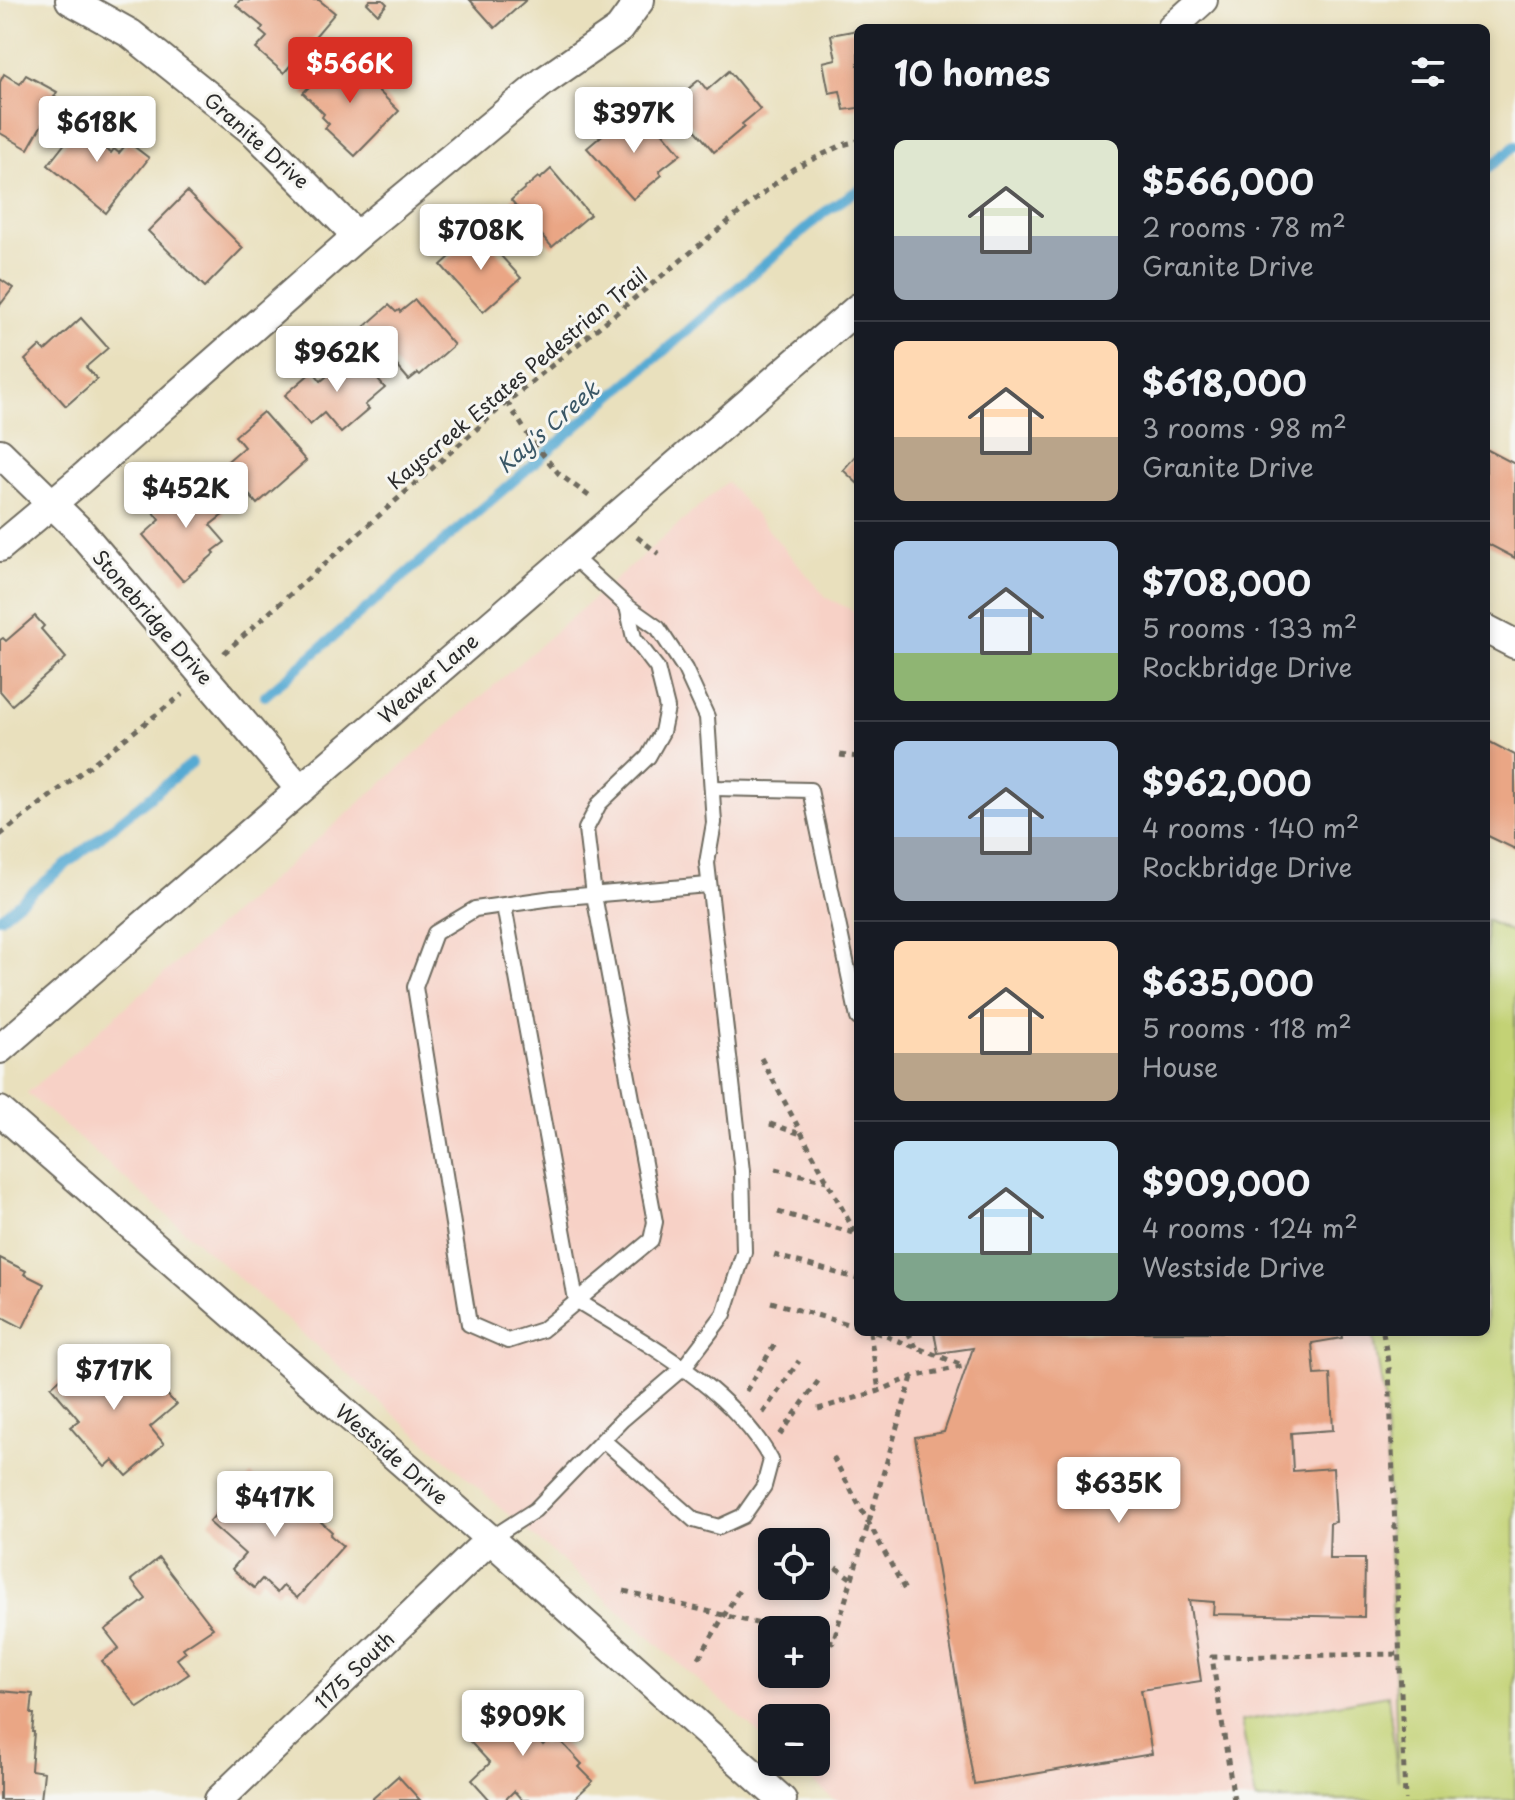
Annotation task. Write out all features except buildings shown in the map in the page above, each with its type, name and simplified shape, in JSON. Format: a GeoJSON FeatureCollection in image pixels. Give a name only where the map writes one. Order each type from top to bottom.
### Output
{"type":"FeatureCollection","features":[{"type":"Feature","properties":{"kind":"street","name":"Granite Drive"},"geometry":{"type":"LineString","coordinates":[[70,0],[131,34],[255,133],[357,236]]}},
{"type":"Feature","properties":{"kind":"street"},"geometry":{"type":"LineString","coordinates":[[0,547],[357,236],[544,81],[619,29],[640,0]]}},
{"type":"Feature","properties":{"kind":"street"},"geometry":{"type":"LineString","coordinates":[[1176,24],[1203,0]]}},
{"type":"Feature","properties":{"kind":"street","name":"Weaver Lane"},"geometry":{"type":"LineString","coordinates":[[0,1049],[854,311]]}},
{"type":"Feature","properties":{"kind":"street","name":"Stonebridge Drive"},"geometry":{"type":"LineString","coordinates":[[0,453],[79,530],[300,789]]}},
{"type":"Feature","properties":{"kind":"street"},"geometry":{"type":"LineString","coordinates":[[1490,631],[1515,644]]}},
{"type":"Feature","properties":{"kind":"street","name":"Westside Drive"},"geometry":{"type":"LineString","coordinates":[[0,1111],[490,1539],[782,1800]]}},
{"type":"Feature","properties":{"kind":"street","name":"1175 South"},"geometry":{"type":"LineString","coordinates":[[219,1800],[490,1539]]}},
{"type":"Feature","properties":{"kind":"lane"},"geometry":{"type":"LineString","coordinates":[[490,1539],[535,1510],[603,1440],[684,1367],[724,1314],[744,1252],[742,1171],[708,885],[707,863],[714,823],[707,717],[685,669],[658,628],[627,606],[571,555]]}},
{"type":"Feature","properties":{"kind":"lane"},"geometry":{"type":"LineString","coordinates":[[627,606],[634,638],[657,668],[667,708],[662,732],[648,757],[599,804],[586,829],[594,895],[655,1222],[651,1240],[542,1330],[508,1341],[469,1324],[415,987],[435,933],[475,909],[594,895],[708,885]]}},
{"type":"Feature","properties":{"kind":"lane"},"geometry":{"type":"LineString","coordinates":[[713,788],[810,790],[854,999]]}},
{"type":"Feature","properties":{"kind":"lane"},"geometry":{"type":"LineString","coordinates":[[504,906],[576,1300],[684,1367],[752,1430],[771,1460],[764,1486],[743,1516],[719,1527],[694,1520],[603,1440]]}},
{"type":"Feature","properties":{"kind":"path","name":"Kayscreek Estates Pedestrian Trail"},"geometry":{"type":"LineString","coordinates":[[219,657],[507,402],[793,169],[854,142]]}},
{"type":"Feature","properties":{"kind":"path"},"geometry":{"type":"LineString","coordinates":[[507,402],[534,444],[559,474],[590,496]]}},
{"type":"Feature","properties":{"kind":"path"},"geometry":{"type":"LineString","coordinates":[[0,835],[179,698]]}},
{"type":"Feature","properties":{"kind":"path"},"geometry":{"type":"LineString","coordinates":[[840,755],[854,757]]}},
{"type":"Feature","properties":{"kind":"path"},"geometry":{"type":"LineString","coordinates":[[761,1058],[854,1231]]}},
{"type":"Feature","properties":{"kind":"path"},"geometry":{"type":"LineString","coordinates":[[770,1124],[802,1134]]}},
{"type":"Feature","properties":{"kind":"path"},"geometry":{"type":"LineString","coordinates":[[776,1169],[827,1182]]}},
{"type":"Feature","properties":{"kind":"path"},"geometry":{"type":"LineString","coordinates":[[778,1212],[854,1235]]}},
{"type":"Feature","properties":{"kind":"path"},"geometry":{"type":"LineString","coordinates":[[774,1255],[854,1278]]}},
{"type":"Feature","properties":{"kind":"path"},"geometry":{"type":"LineString","coordinates":[[771,1302],[854,1326]]}},
{"type":"Feature","properties":{"kind":"path"},"geometry":{"type":"LineString","coordinates":[[872,1336],[879,1391]]}},
{"type":"Feature","properties":{"kind":"path"},"geometry":{"type":"LineString","coordinates":[[818,1409],[879,1391],[912,1377],[966,1366],[883,1336]]}},
{"type":"Feature","properties":{"kind":"path"},"geometry":{"type":"LineString","coordinates":[[910,1336],[917,1348]]}},
{"type":"Feature","properties":{"kind":"path"},"geometry":{"type":"LineString","coordinates":[[1384,1336],[1389,1368],[1405,1800]]}},
{"type":"Feature","properties":{"kind":"path"},"geometry":{"type":"LineString","coordinates":[[733,1412],[775,1344]]}},
{"type":"Feature","properties":{"kind":"path"},"geometry":{"type":"LineString","coordinates":[[752,1430],[799,1361]]}},
{"type":"Feature","properties":{"kind":"path"},"geometry":{"type":"LineString","coordinates":[[768,1453],[821,1377]]}},
{"type":"Feature","properties":{"kind":"path"},"geometry":{"type":"LineString","coordinates":[[830,1641],[833,1642],[912,1377]]}},
{"type":"Feature","properties":{"kind":"path"},"geometry":{"type":"LineString","coordinates":[[833,1457],[906,1592]]}},
{"type":"Feature","properties":{"kind":"path"},"geometry":{"type":"LineString","coordinates":[[830,1564],[852,1579]]}},
{"type":"Feature","properties":{"kind":"path"},"geometry":{"type":"LineString","coordinates":[[699,1658],[741,1587]]}},
{"type":"Feature","properties":{"kind":"path"},"geometry":{"type":"LineString","coordinates":[[624,1591],[758,1623]]}},
{"type":"Feature","properties":{"kind":"path"},"geometry":{"type":"LineString","coordinates":[[1234,1800],[1212,1657],[1400,1654]]}},
{"type":"Feature","properties":{"kind":"shaded area"},"geometry":{"type":"Polygon","coordinates":[[[727,482],[827,598],[854,611],[854,1336],[1374,1336],[1385,1404],[1398,1800],[834,1800],[807,1776],[830,1776],[830,1704],[758,1704],[758,1733],[27,1093],[727,482]]]}},
{"type":"Feature","properties":{"kind":"green space"},"geometry":{"type":"Polygon","coordinates":[[[1490,922],[1515,934],[1515,1800],[1256,1800],[1241,1721],[1388,1695],[1398,1780],[1385,1405],[1374,1336],[1490,1336],[1490,922]]]}},
{"type":"Feature","properties":{"kind":"waterway","name":"Kay's Creek"},"geometry":{"type":"LineString","coordinates":[[1490,167],[1515,146]]}},
{"type":"Feature","properties":{"kind":"waterway","name":"Kay's Creek"},"geometry":{"type":"LineString","coordinates":[[265,696],[825,212],[854,193]]}},
{"type":"Feature","properties":{"kind":"waterway","name":"Kay's Creek"},"geometry":{"type":"LineString","coordinates":[[0,918],[192,763]]}}]}
